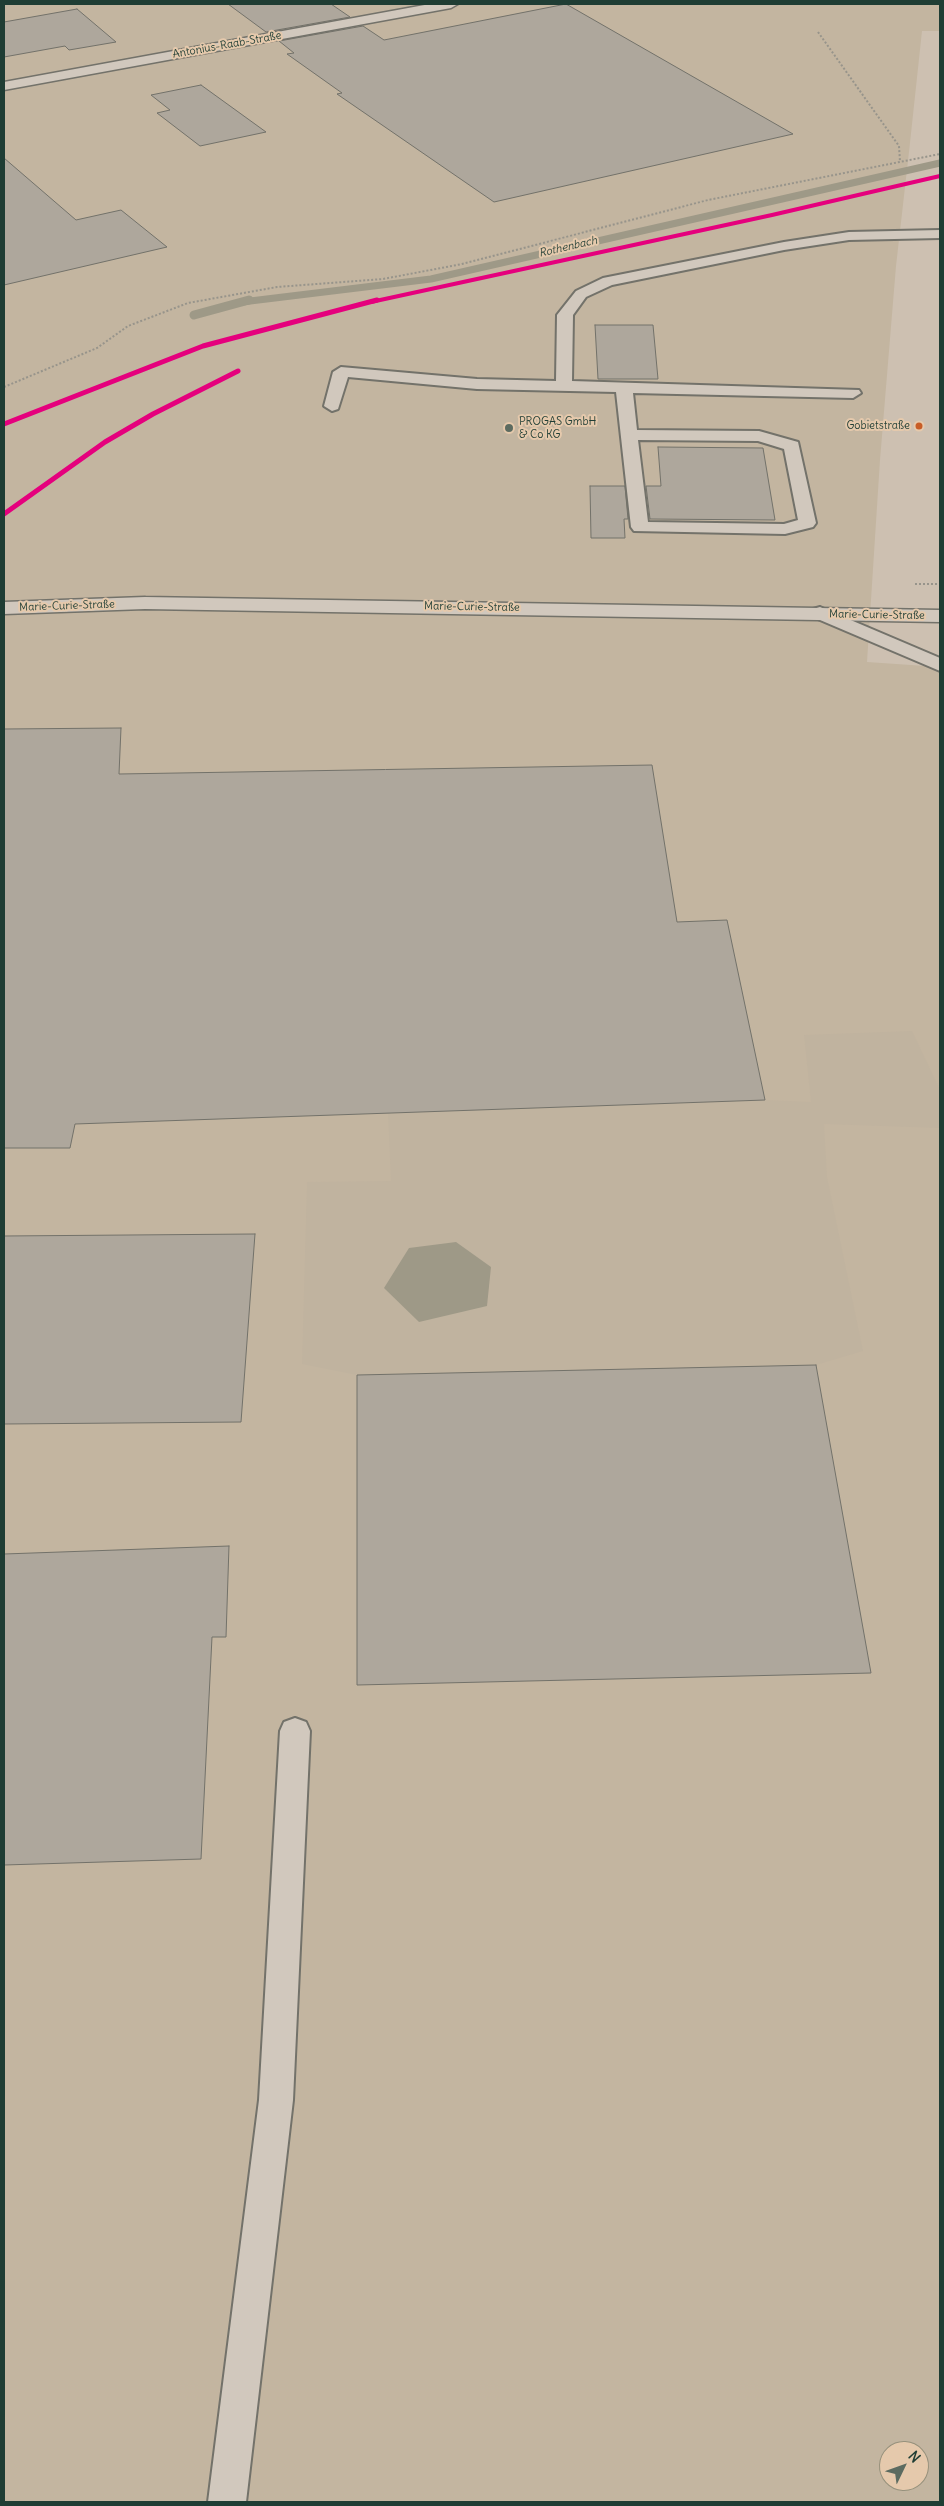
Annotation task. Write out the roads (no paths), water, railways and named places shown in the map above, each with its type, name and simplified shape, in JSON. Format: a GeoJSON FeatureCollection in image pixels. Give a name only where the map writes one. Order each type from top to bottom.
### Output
{"type":"FeatureCollection","features":[{"type":"Feature","properties":{"kind":"main road","name":"Antonius-Raab-Straße"},"geometry":{"type":"LineString","coordinates":[[4,86],[451,4]]}},
{"type":"Feature","properties":{"kind":"main road","name":"Marie-Curie-Straße"},"geometry":{"type":"LineString","coordinates":[[4,608],[145,603],[940,616]]}},
{"type":"Feature","properties":{"kind":"lane"},"geometry":{"type":"LineString","coordinates":[[564,387],[565,315],[581,294],[608,282],[784,246],[849,236],[940,234]]}},
{"type":"Feature","properties":{"kind":"lane"},"geometry":{"type":"LineString","coordinates":[[332,406],[341,372],[477,384],[853,392]]}},
{"type":"Feature","properties":{"kind":"lane"},"geometry":{"type":"LineString","coordinates":[[624,388],[640,527],[785,530],[807,523],[792,446],[759,436],[630,435]]}},
{"type":"Feature","properties":{"kind":"lane"},"geometry":{"type":"LineString","coordinates":[[820,613],[940,665]]}},
{"type":"Feature","properties":{"kind":"lane"},"geometry":{"type":"LineString","coordinates":[[227,2502],[276,2100],[295,1731]]}},
{"type":"Feature","properties":{"kind":"waterway","name":"Rothenbach"},"geometry":{"type":"LineString","coordinates":[[242,302],[431,279],[940,163]]}},
{"type":"Feature","properties":{"kind":"waterway","name":"Rothenbach"},"geometry":{"type":"LineString","coordinates":[[194,315],[249,300]]}},
{"type":"Feature","properties":{"kind":"place","name":"Gobietstraße"},"geometry":{"type":"Point","coordinates":[919,426]}},
{"type":"Feature","properties":{"kind":"place","name":"PROGAS GmbH & Co KG"},"geometry":{"type":"Point","coordinates":[509,428]}}]}
